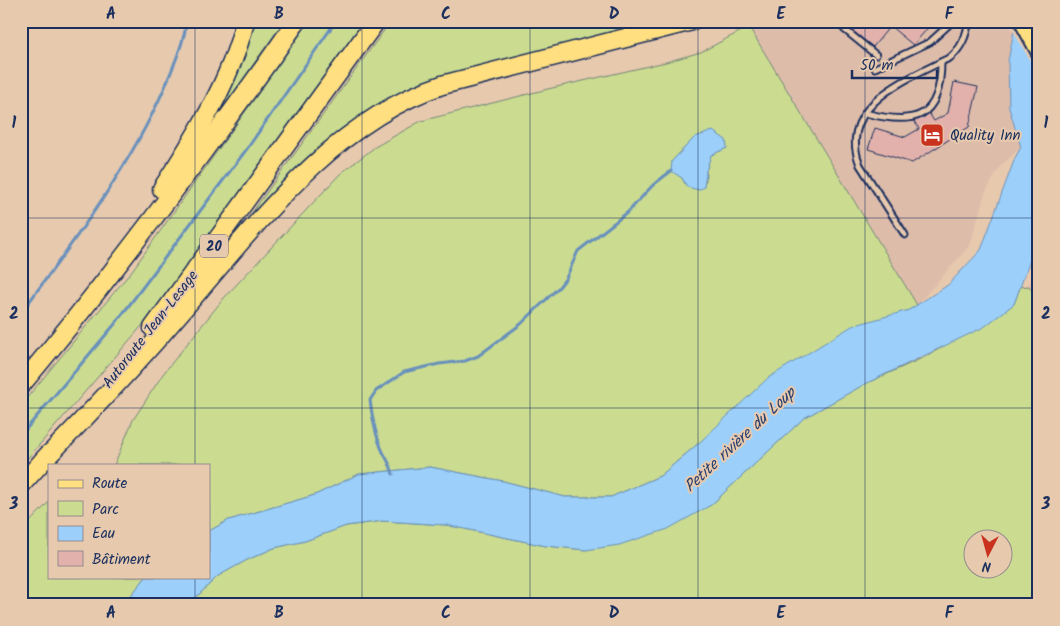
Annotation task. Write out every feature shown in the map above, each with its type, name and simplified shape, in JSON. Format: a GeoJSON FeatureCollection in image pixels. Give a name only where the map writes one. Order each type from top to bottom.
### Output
{"type":"FeatureCollection","features":[{"type":"Feature","properties":{"kind":"highway"},"geometry":{"type":"LineString","coordinates":[[88,306],[191,141],[229,71],[240,42],[245,21]]}},
{"type":"Feature","properties":{"kind":"highway"},"geometry":{"type":"LineString","coordinates":[[21,385],[88,306],[226,122],[297,21]]}},
{"type":"Feature","properties":{"kind":"highway","name":"Autoroute Jean-Lesage"},"geometry":{"type":"LineString","coordinates":[[21,485],[135,352],[376,21]]}},
{"type":"Feature","properties":{"kind":"highway"},"geometry":{"type":"LineString","coordinates":[[42,462],[108,395],[295,183],[356,129],[404,99],[442,85],[692,21]]}},
{"type":"Feature","properties":{"kind":"main road"},"geometry":{"type":"LineString","coordinates":[[1022,21],[1039,52]]}},
{"type":"Feature","properties":{"kind":"lane"},"geometry":{"type":"LineString","coordinates":[[840,21],[844,29],[876,55]]}},
{"type":"Feature","properties":{"kind":"lane"},"geometry":{"type":"LineString","coordinates":[[875,68],[930,42],[953,21]]}},
{"type":"Feature","properties":{"kind":"lane"},"geometry":{"type":"LineString","coordinates":[[905,236],[860,166],[855,153],[855,135],[865,114],[883,94],[959,50],[965,38],[969,21]]}},
{"type":"Feature","properties":{"kind":"lane"},"geometry":{"type":"LineString","coordinates":[[865,114],[898,120],[917,116],[929,109],[937,98],[940,88],[940,62]]}},
{"type":"Feature","properties":{"kind":"shaded area"},"geometry":{"type":"Polygon","coordinates":[[[761,21],[1007,21],[1014,32],[1008,61],[1009,108],[1021,147],[1000,167],[985,193],[970,245],[917,305],[749,27],[761,21]]]}},
{"type":"Feature","properties":{"kind":"shaded area"},"geometry":{"type":"Polygon","coordinates":[[[1039,255],[1039,302],[1029,286],[1039,255]]]}},
{"type":"Feature","properties":{"kind":"green space"},"geometry":{"type":"Polygon","coordinates":[[[253,21],[284,21],[218,114],[214,112],[253,21]]]}},
{"type":"Feature","properties":{"kind":"green space"},"geometry":{"type":"Polygon","coordinates":[[[310,21],[365,21],[146,321],[21,466],[21,405],[131,272],[310,21]]]}},
{"type":"Feature","properties":{"kind":"green space"},"geometry":{"type":"Polygon","coordinates":[[[391,21],[665,21],[458,72],[400,93],[367,111],[335,135],[251,221],[248,218],[391,21]]]}},
{"type":"Feature","properties":{"kind":"green space"},"geometry":{"type":"Polygon","coordinates":[[[749,27],[917,305],[700,442],[660,476],[611,497],[565,497],[503,481],[430,467],[359,474],[315,495],[229,520],[210,530],[210,464],[114,464],[133,420],[163,374],[224,298],[340,174],[375,147],[421,121],[701,52],[749,27]],[[695,137],[672,161],[687,187],[706,181],[706,171],[711,155],[727,148],[695,137]]]}},
{"type":"Feature","properties":{"kind":"green space"},"geometry":{"type":"Polygon","coordinates":[[[1029,286],[1039,302],[1039,605],[188,605],[218,576],[247,560],[274,548],[305,541],[346,526],[383,521],[446,525],[546,546],[586,550],[711,505],[804,418],[865,384],[927,356],[1014,304],[1020,287],[1029,286]]]}},
{"type":"Feature","properties":{"kind":"green space"},"geometry":{"type":"Polygon","coordinates":[[[48,503],[48,578],[145,578],[123,605],[21,605],[21,531],[48,503]]]}},
{"type":"Feature","properties":{"kind":"water","name":"Petite rivière du Loup"},"geometry":{"type":"Polygon","coordinates":[[[1016,21],[1039,21],[1039,220],[1034,249],[1014,304],[984,327],[865,384],[804,418],[711,505],[668,529],[619,545],[586,550],[546,546],[446,525],[383,521],[346,526],[305,541],[274,548],[247,560],[218,576],[188,605],[123,605],[145,578],[210,578],[210,530],[229,520],[315,495],[359,474],[430,467],[503,481],[565,497],[611,497],[660,476],[700,442],[768,378],[852,326],[909,310],[948,285],[981,250],[1015,158],[1021,147],[1009,108],[1008,61],[1016,21]]]}},
{"type":"Feature","properties":{"kind":"water"},"geometry":{"type":"Polygon","coordinates":[[[713,131],[726,140],[727,148],[711,155],[704,187],[699,190],[687,187],[682,178],[671,171],[672,161],[695,137],[713,131]]]}},
{"type":"Feature","properties":{"kind":"pier"},"geometry":{"type":"Polygon","coordinates":[[[1013,21],[1037,21],[1039,24],[1039,76],[1012,29],[1013,21]]]}},
{"type":"Feature","properties":{"kind":"building"},"geometry":{"type":"Polygon","coordinates":[[[855,21],[934,21],[913,45],[890,26],[873,47],[849,28],[855,21]]]}},
{"type":"Feature","properties":{"kind":"building"},"geometry":{"type":"Polygon","coordinates":[[[954,82],[978,87],[969,127],[912,163],[868,149],[875,128],[905,137],[919,129],[914,121],[929,113],[934,121],[948,113],[954,82]]]}},
{"type":"Feature","properties":{"kind":"waterway"},"geometry":{"type":"LineString","coordinates":[[21,313],[99,205],[134,148],[164,89],[180,47],[187,21]]}},
{"type":"Feature","properties":{"kind":"waterway"},"geometry":{"type":"LineString","coordinates":[[21,435],[115,324],[249,146],[336,21]]}},
{"type":"Feature","properties":{"kind":"waterway"},"geometry":{"type":"LineString","coordinates":[[393,474],[383,452],[373,420],[370,400],[376,391],[404,372],[439,364],[465,361],[478,356],[521,324],[559,287],[566,278],[578,251],[628,212],[653,185],[671,171]]}},
{"type":"Feature","properties":{"kind":"place","name":"Quality Inn"},"geometry":{"type":"Point","coordinates":[932,135]}}]}
